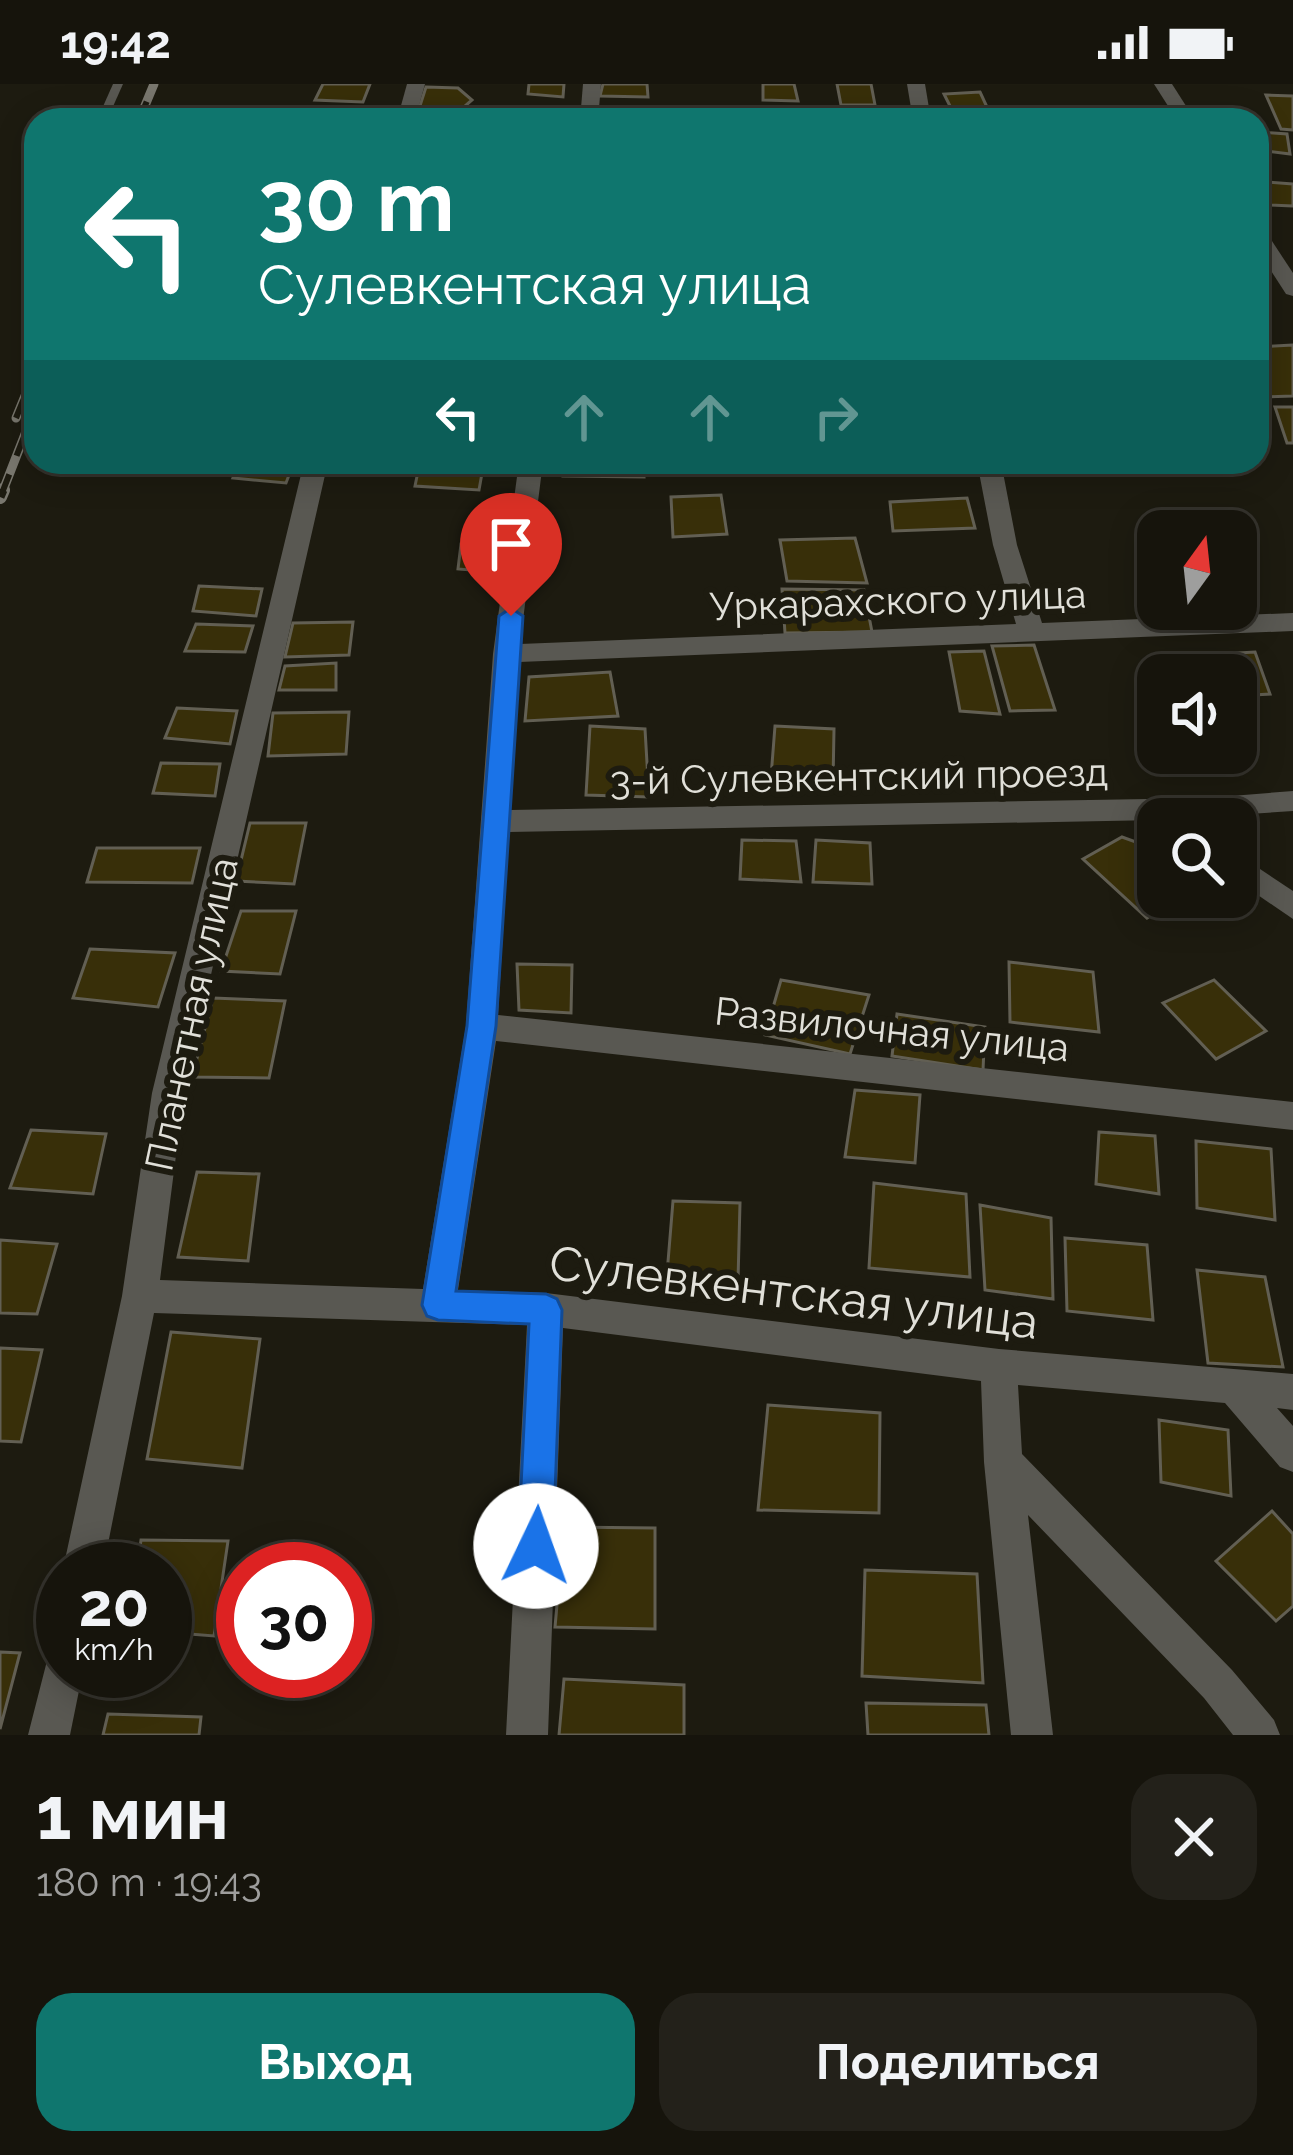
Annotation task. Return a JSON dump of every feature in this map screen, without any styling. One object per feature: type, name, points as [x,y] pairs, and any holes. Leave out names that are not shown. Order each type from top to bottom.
[{"type":"street","points":[[1269,251],[1293,290]]},
{"type":"street","name":"Планетная улица","points":[[89,1542],[140,1296],[168,1094],[313,474]]},
{"type":"street","points":[[438,1305],[482,1026],[499,821],[506,654],[529,474]]},
{"type":"street","points":[[990,474],[1005,544],[1033,634]]},
{"type":"street","name":"Уркарахского улица","points":[[506,654],[1293,622]]},
{"type":"street","name":"3-й Сулевкентский проезд","points":[[1257,807],[1293,801]]},
{"type":"street","name":"3-й Сулевкентский проезд","points":[[499,821],[1137,815]]},
{"type":"street","points":[[1257,880],[1293,907]]},
{"type":"street","name":"Развилочная улица","points":[[482,1026],[1293,1116]]},
{"type":"street","name":"Сулевкентская улица","points":[[140,1296],[546,1310],[999,1366],[1293,1392]]},
{"type":"street","points":[[527,1735],[546,1310]]},
{"type":"street","points":[[999,1366],[1003,1462],[1032,1735]]},
{"type":"street","points":[[1234,1388],[1293,1454]]},
{"type":"street","points":[[1003,1462],[1218,1684],[1258,1735]]},
{"type":"street","points":[[49,1735],[57,1698]]},
{"type":"building","points":[[323,84],[370,84],[363,102],[315,100]]},
{"type":"building","points":[[529,84],[564,84],[563,97],[528,94]]},
{"type":"building","points":[[603,84],[647,84],[648,97],[600,96]]},
{"type":"building","points":[[763,84],[794,84],[798,101],[763,100]]},
{"type":"building","points":[[837,84],[871,84],[875,105],[841,105]]},
{"type":"building","points":[[426,87],[458,88],[472,100],[463,108],[419,108]]},
{"type":"building","points":[[980,92],[987,108],[951,108],[944,94]]},
{"type":"building","points":[[1266,95],[1293,96],[1293,130],[1281,129]]},
{"type":"building","points":[[1269,133],[1287,134],[1290,154],[1269,151]]},
{"type":"building","points":[[1269,182],[1293,184],[1293,206],[1270,205]]},
{"type":"building","points":[[1293,345],[1293,396],[1269,397],[1269,346]]},
{"type":"building","points":[[1275,407],[1293,407],[1293,443],[1287,443]]},
{"type":"building","points":[[235,474],[289,474],[286,483],[233,478]]},
{"type":"building","points":[[418,474],[482,474],[479,490],[415,486]]},
{"type":"building","points":[[644,474],[644,477],[563,476]]},
{"type":"building","points":[[721,495],[727,534],[673,537],[671,497]]},
{"type":"building","points":[[967,498],[975,528],[893,531],[890,502]]},
{"type":"building","points":[[855,538],[867,583],[787,581],[780,540]]},
{"type":"building","points":[[461,544],[509,547],[505,573],[458,569]]},
{"type":"building","points":[[199,586],[262,589],[256,616],[193,611]]},
{"type":"building","points":[[782,589],[864,590],[872,632],[785,633]]},
{"type":"building","points":[[353,622],[349,655],[285,657],[293,623]]},
{"type":"building","points":[[196,624],[253,626],[245,652],[185,651]]},
{"type":"building","points":[[1034,645],[1055,710],[1010,711],[992,646]]},
{"type":"building","points":[[984,651],[1000,714],[960,711],[949,652]]},
{"type":"building","points":[[1257,658],[1270,694],[1257,695]]},
{"type":"building","points":[[336,663],[336,690],[279,690],[285,666]]},
{"type":"building","points":[[610,672],[618,716],[525,721],[529,677]]},
{"type":"building","points":[[177,708],[237,711],[230,744],[165,738]]},
{"type":"building","points":[[349,712],[346,754],[268,756],[273,713]]},
{"type":"building","points":[[590,726],[645,729],[649,797],[586,795]]},
{"type":"building","points":[[775,726],[834,729],[833,783],[771,777]]},
{"type":"building","points":[[161,763],[220,764],[215,796],[153,793]]},
{"type":"building","points":[[250,823],[306,823],[294,884],[236,881]]},
{"type":"building","points":[[1122,837],[1137,842],[1137,909],[1083,859]]},
{"type":"building","points":[[742,840],[796,841],[801,882],[740,879]]},
{"type":"building","points":[[816,840],[870,843],[872,884],[813,882]]},
{"type":"building","points":[[97,848],[200,848],[192,883],[87,882]]},
{"type":"building","points":[[241,911],[296,911],[280,974],[221,971]]},
{"type":"building","points":[[90,949],[175,953],[158,1007],[73,998]]},
{"type":"building","points":[[1009,962],[1093,972],[1099,1032],[1010,1022]]},
{"type":"building","points":[[517,964],[572,965],[571,1013],[519,1010]]},
{"type":"building","points":[[781,980],[869,995],[850,1054],[765,1035]]},
{"type":"building","points":[[1214,980],[1266,1031],[1216,1059],[1163,1003]]},
{"type":"building","points":[[213,998],[285,1001],[269,1078],[192,1077]]},
{"type":"building","points":[[897,1014],[985,1027],[983,1070],[892,1056]]},
{"type":"building","points":[[855,1090],[920,1095],[915,1163],[845,1157]]},
{"type":"building","points":[[31,1130],[106,1134],[93,1194],[10,1188]]},
{"type":"building","points":[[1099,1132],[1155,1136],[1159,1194],[1096,1184]]},
{"type":"building","points":[[1196,1141],[1271,1149],[1275,1220],[1197,1208]]},
{"type":"building","points":[[197,1172],[259,1174],[248,1261],[178,1257]]},
{"type":"building","points":[[874,1183],[966,1194],[970,1277],[869,1268]]},
{"type":"building","points":[[673,1201],[740,1203],[738,1281],[667,1274]]},
{"type":"building","points":[[980,1205],[1051,1218],[1053,1299],[985,1290]]},
{"type":"building","points":[[1065,1238],[1147,1245],[1153,1320],[1067,1311]]},
{"type":"building","points":[[0,1240],[57,1244],[37,1314],[0,1313]]},
{"type":"building","points":[[1197,1270],[1265,1277],[1283,1367],[1208,1363]]},
{"type":"building","points":[[171,1332],[260,1339],[242,1468],[147,1459]]},
{"type":"building","points":[[0,1348],[42,1350],[21,1442],[0,1441]]},
{"type":"building","points":[[768,1405],[880,1413],[879,1513],[758,1510]]},
{"type":"building","points":[[1159,1420],[1228,1430],[1231,1496],[1161,1482]]},
{"type":"building","points":[[1272,1511],[1293,1534],[1293,1606],[1276,1621],[1216,1561]]},
{"type":"building","points":[[564,1527],[655,1528],[655,1629],[555,1627]]},
{"type":"building","points":[[228,1541],[216,1542],[214,1636],[192,1634],[192,1542],[141,1542]]},
{"type":"building","points":[[865,1570],[977,1574],[983,1683],[862,1676]]},
{"type":"building","points":[[0,1652],[20,1653],[0,1729]]},
{"type":"building","points":[[564,1679],[684,1685],[684,1735],[559,1735]]},
{"type":"building","points":[[866,1703],[986,1705],[989,1735],[868,1735]]},
{"type":"building","points":[[108,1714],[201,1717],[199,1735],[103,1735]]},
{"type":"railway","points":[[144,108],[154,84]]},
{"type":"railway","points":[[16,418],[24,398]]},
{"type":"railway","points":[[2,493],[24,437]]},
{"type":"railway","points":[[0,497],[3,490]]},
{"type":"route","points":[[511,616],[482,1026],[438,1305],[546,1310],[536,1546]]}]
